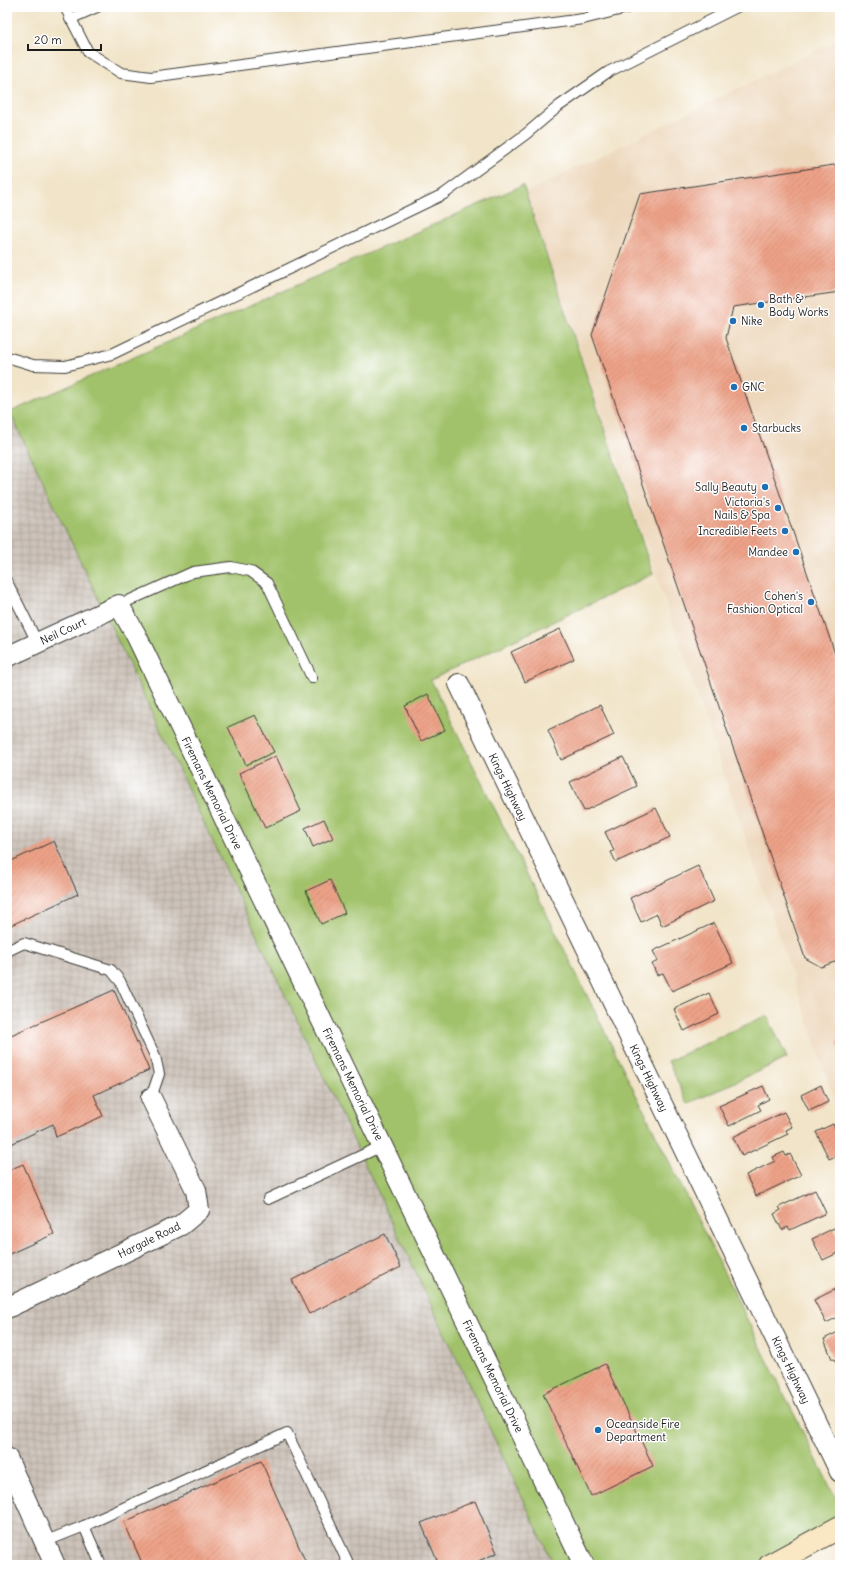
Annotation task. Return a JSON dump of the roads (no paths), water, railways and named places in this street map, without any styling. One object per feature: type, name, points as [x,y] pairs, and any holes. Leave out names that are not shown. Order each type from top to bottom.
[{"type":"main road","points":[[770,1565],[840,1527]]},
{"type":"street","name":"Neil Court","points":[[7,657],[119,605]]},
{"type":"street","name":"Firemans Memorial Drive","points":[[119,605],[136,635],[584,1565]]},
{"type":"street","name":"Kings Highway","points":[[459,684],[840,1472]]},
{"type":"street","name":"Hargale Road","points":[[7,1308],[181,1225],[199,1210],[196,1190],[151,1098]]},
{"type":"street","points":[[7,1458],[55,1565]]},
{"type":"lane","points":[[65,7],[88,52],[121,73],[152,77],[583,19],[631,7]]},
{"type":"lane","points":[[70,19],[98,7]]},
{"type":"lane","points":[[7,358],[33,366],[65,366],[119,351],[444,194],[526,134],[559,106],[608,72],[737,7]]},
{"type":"lane","points":[[119,605],[193,572],[231,567],[250,571],[267,583],[312,678]]},
{"type":"lane","points":[[7,582],[37,642]]},
{"type":"lane","points":[[7,951],[24,943],[111,970],[120,982],[155,1056],[159,1074],[151,1098]]},
{"type":"lane","points":[[268,1198],[382,1146]]},
{"type":"lane","points":[[44,1542],[84,1526],[287,1433],[349,1565]]},
{"type":"lane","points":[[84,1526],[101,1565]]},
{"type":"place","name":"Bath & Body Works","points":[[761,305]]},
{"type":"place","name":"Nike","points":[[733,321]]},
{"type":"place","name":"GNC","points":[[734,387]]},
{"type":"place","name":"Starbucks","points":[[744,428]]},
{"type":"place","name":"Sally Beauty","points":[[765,487]]},
{"type":"place","name":"Victoria's Nails & Spa","points":[[778,508]]},
{"type":"place","name":"Incredible Feets","points":[[785,531]]},
{"type":"place","name":"Mandee","points":[[796,552]]},
{"type":"place","name":"Cohen's Fashion Optical","points":[[811,602]]},
{"type":"place","name":"Oceanside Fire Department","points":[[598,1430]]}]
